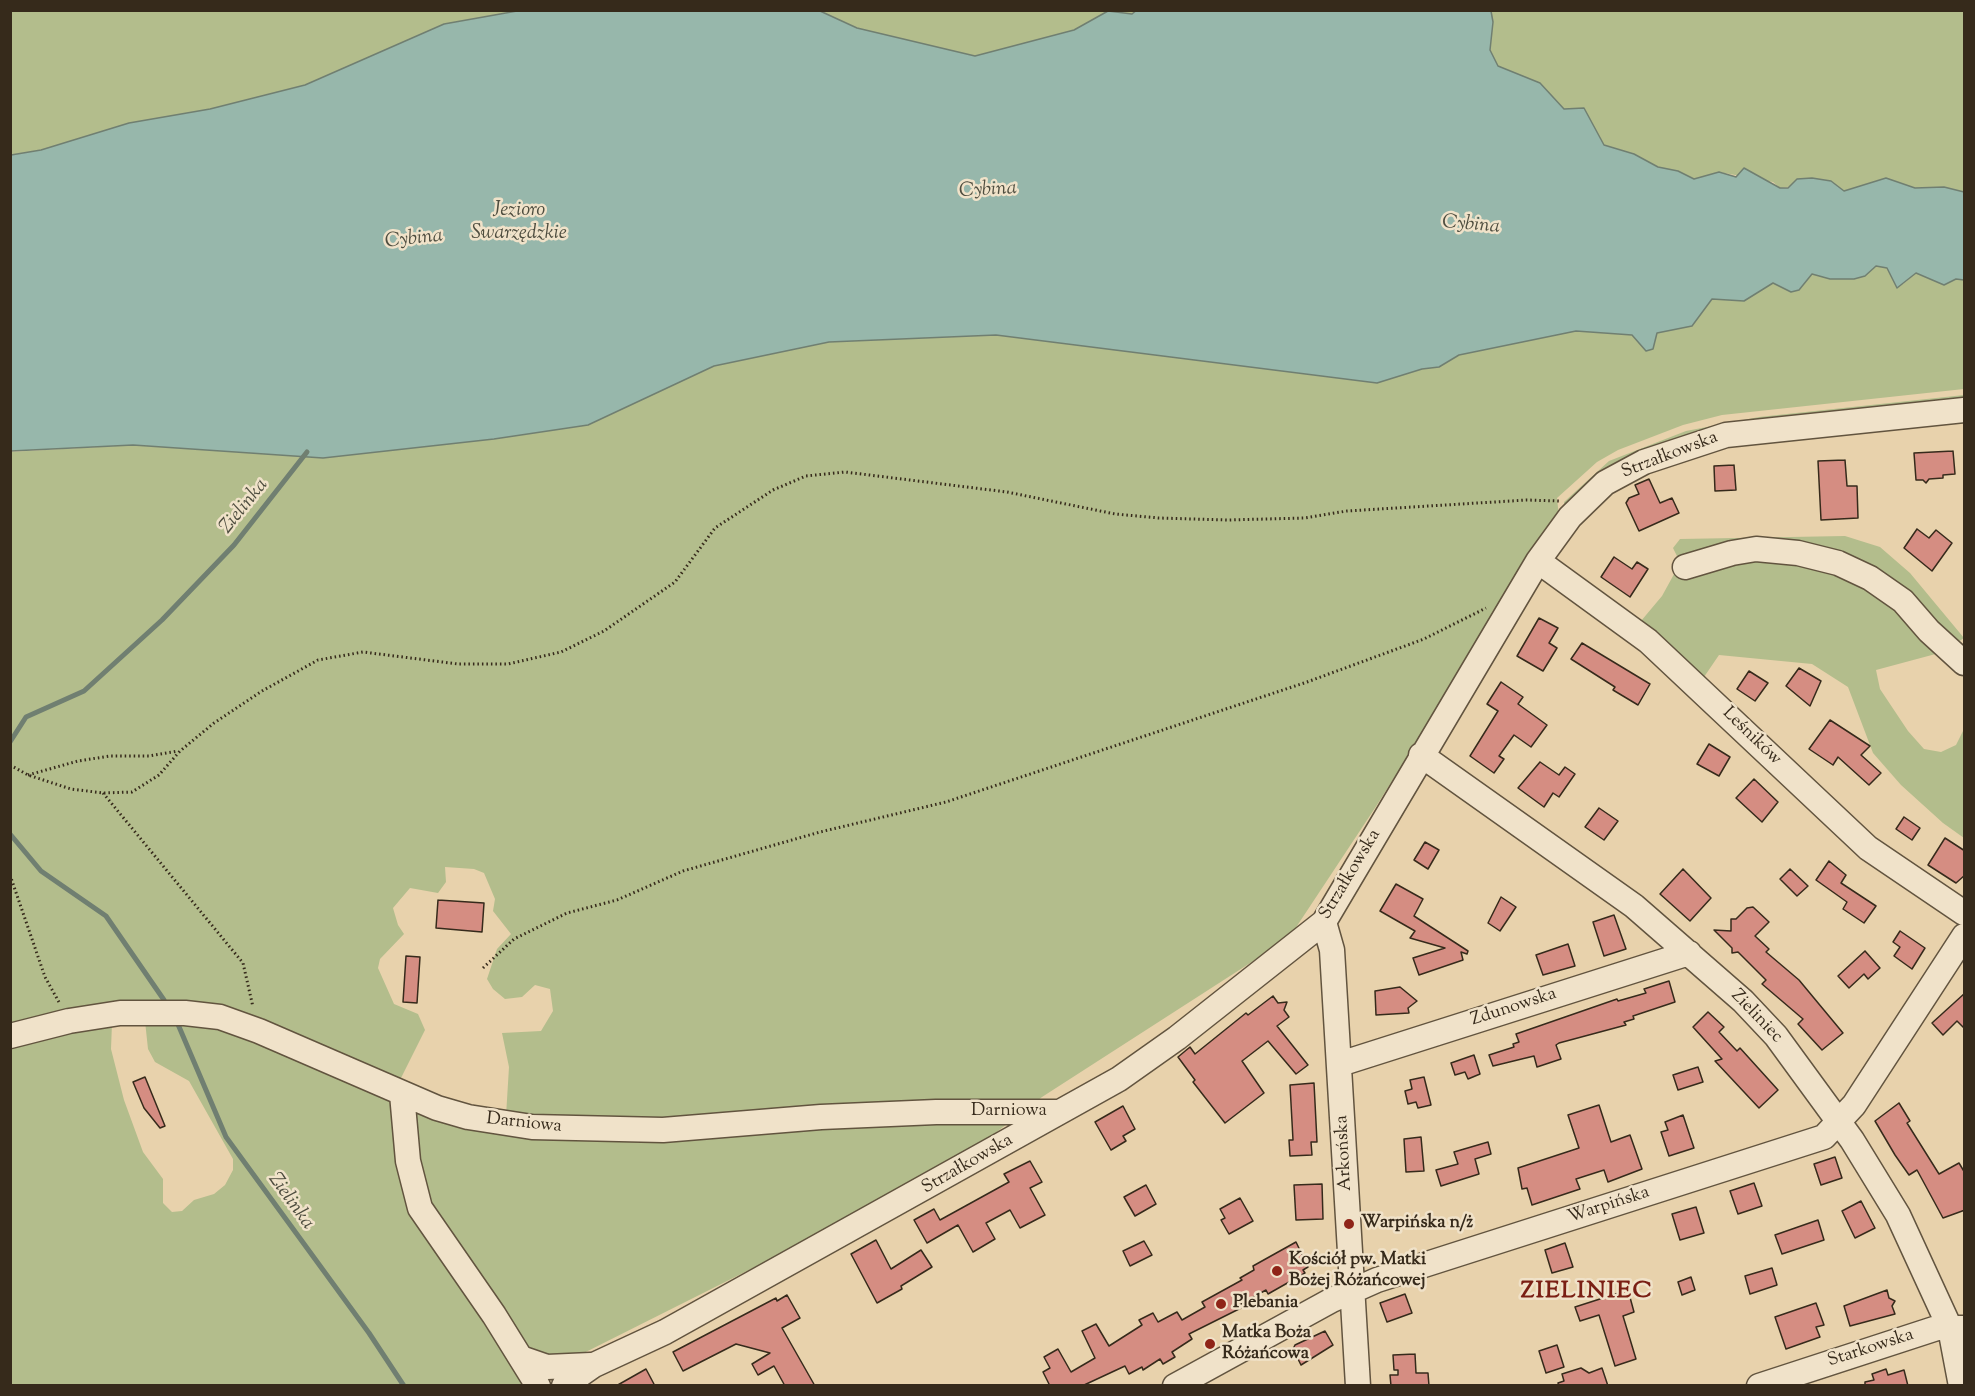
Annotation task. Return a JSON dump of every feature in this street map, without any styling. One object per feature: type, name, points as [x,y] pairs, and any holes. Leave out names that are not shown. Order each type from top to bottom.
[{"type":"street","name":"Strzałkowska","points":[[564,1386],[594,1365],[675,1327],[1119,1079],[1176,1038],[1324,922],[1420,755],[1538,561],[1570,517],[1605,483],[1644,462],[1747,431],[1851,423],[1965,410]]},
{"type":"street","points":[[1686,567],[1731,553],[1756,549],[1798,553],[1838,563],[1870,578],[1903,601],[1929,631],[1965,663]]},
{"type":"street","name":"Leśników","points":[[1538,561],[1648,641],[1868,848],[1965,913]]},
{"type":"street","name":"Zieliniec","points":[[1420,755],[1634,906],[1743,1001],[1771,1031],[1839,1121],[1898,1215],[1957,1328],[1961,1386]]},
{"type":"street","name":"Arkońska","points":[[1324,922],[1332,950],[1358,1386]]},
{"type":"street","name":"Warpińska","points":[[1175,1386],[1377,1280],[1824,1137],[1854,1105],[1958,960],[1965,936]]},
{"type":"street","name":"Zdunowska","points":[[1340,1064],[1689,953]]},
{"type":"street","name":"Darniowa","points":[[10,1036],[69,1021],[120,1013],[185,1012],[220,1017],[260,1031],[402,1094],[468,1117],[532,1127],[609,1131],[936,1112],[1060,1112]]},
{"type":"street","points":[[402,1094],[408,1161],[420,1208],[494,1315],[538,1386]]},
{"type":"street","name":"Starkowska","points":[[1759,1386],[1937,1328],[1957,1328]]},
{"type":"street","points":[[521,1358],[547,1367],[594,1365]]},
{"type":"path","points":[[10,765],[28,775],[71,789],[103,793],[132,792],[159,776],[180,751],[214,723],[262,691],[318,660],[363,652],[458,664],[508,664],[561,652],[604,631],[675,582],[715,528],[773,489],[806,476],[845,472],[1007,492],[1115,514],[1170,519],[1304,518],[1347,511],[1527,500],[1559,501]]},
{"type":"path","points":[[483,968],[514,939],[567,913],[617,900],[683,871],[820,832],[946,802],[1306,682],[1424,639],[1502,601],[1513,602]]},
{"type":"path","points":[[28,775],[78,761],[110,756],[148,756],[180,751]]},
{"type":"path","points":[[103,793],[243,963],[260,1031]]},
{"type":"path","points":[[10,875],[45,976],[69,1021]]},
{"type":"green space","points":[[10,11],[517,11],[444,24],[305,85],[210,109],[129,124],[41,150],[11,155]]},
{"type":"green space","points":[[820,11],[1108,11],[1074,30],[975,56],[857,28]]},
{"type":"green space","points":[[1108,11],[1137,11],[1132,14]]},
{"type":"green space","points":[[1491,11],[1964,11],[1964,192],[1944,187],[1915,188],[1886,178],[1844,191],[1831,181],[1780,188],[1773,182],[1719,172],[1694,179],[1678,171],[1658,167],[1634,154],[1604,145],[1584,109],[1564,109],[1540,83],[1498,67],[1490,50],[1493,22]]},
{"type":"green space","points":[[1876,266],[1887,268],[1903,284],[1916,273],[1944,285],[1956,279],[1964,280],[1964,389],[1722,415],[1683,425],[1618,450],[1597,462],[1557,498],[1559,517],[1375,808],[1289,938],[1042,1097],[946,1171],[532,1379],[533,1385],[11,1385],[10,452],[133,445],[323,458],[494,439],[588,425],[714,366],[829,342],[996,335],[1377,383],[1422,369],[1439,367],[1459,355],[1576,331],[1632,335],[1653,349],[1657,333],[1692,326],[1712,299],[1744,301],[1773,283],[1791,292],[1799,290],[1812,274],[1831,279],[1865,276]],"holes":[[[445,867],[474,869],[484,873],[495,899],[493,911],[511,934],[497,949],[487,979],[493,989],[505,999],[522,997],[535,985],[550,989],[553,1011],[541,1031],[502,1033],[509,1067],[506,1116],[434,1098],[399,1082],[425,1030],[418,1014],[394,1004],[378,968],[380,959],[404,934],[398,925],[393,908],[410,888],[438,893],[446,882]],[[145,1021],[148,1049],[155,1062],[189,1081],[233,1159],[233,1170],[225,1185],[214,1194],[194,1200],[182,1211],[172,1212],[163,1203],[163,1179],[143,1152],[124,1100],[111,1049],[112,1023]]]},
{"type":"green space","points":[[1964,395],[1964,403],[1747,425],[1565,510],[1564,502],[1609,461],[1686,431],[1759,417]]},
{"type":"green space","points":[[1845,536],[1880,547],[1910,573],[1964,638],[1943,652],[1876,670],[1880,689],[1908,731],[1924,749],[1941,752],[1956,745],[1964,729],[1964,838],[1943,823],[1901,785],[1873,753],[1848,687],[1812,664],[1719,655],[1704,677],[1641,621],[1662,596],[1680,562],[1673,548],[1680,539]]},
{"type":"water","name":"Jezioro Swarzędzkie","points":[[1137,10],[1491,11],[1493,22],[1490,50],[1498,66],[1540,83],[1564,109],[1584,108],[1604,145],[1634,154],[1658,167],[1678,171],[1694,179],[1719,172],[1736,177],[1744,168],[1780,188],[1788,188],[1797,179],[1812,178],[1831,181],[1844,191],[1886,178],[1915,188],[1944,187],[1964,192],[1964,280],[1956,279],[1944,285],[1916,273],[1897,288],[1887,268],[1876,266],[1865,276],[1854,279],[1830,279],[1812,274],[1799,290],[1791,292],[1773,283],[1744,301],[1712,299],[1692,326],[1657,333],[1653,349],[1646,351],[1632,335],[1576,331],[1459,355],[1439,367],[1422,369],[1377,383],[996,335],[829,342],[714,366],[588,425],[494,439],[323,458],[133,445],[11,451],[11,155],[41,150],[129,123],[210,109],[305,85],[444,24],[517,11],[820,11],[857,28],[975,56],[1074,30],[1108,11],[1132,14]]},
{"type":"building","points":[[1953,451],[1955,474],[1929,479],[1926,483],[1923,480],[1916,480],[1914,453]]},
{"type":"building","points":[[1845,460],[1847,486],[1857,486],[1858,518],[1821,520],[1818,461]]},
{"type":"building","points":[[1734,465],[1736,490],[1715,491],[1714,466]]},
{"type":"building","points":[[1649,479],[1660,503],[1672,498],[1679,513],[1639,531],[1626,503],[1629,498],[1639,494],[1635,485]]},
{"type":"building","points":[[1917,529],[1929,538],[1936,530],[1952,543],[1932,571],[1904,548]]},
{"type":"building","points":[[1614,557],[1632,569],[1637,562],[1648,569],[1630,597],[1601,577]]},
{"type":"building","points":[[1539,618],[1558,628],[1549,643],[1557,648],[1543,671],[1517,656]]},
{"type":"building","points":[[1582,643],[1650,684],[1638,705],[1613,690],[1615,687],[1571,659]]},
{"type":"building","points":[[1799,668],[1821,681],[1810,706],[1786,686]]},
{"type":"building","points":[[1749,671],[1768,683],[1755,701],[1737,689]]},
{"type":"building","points":[[1501,682],[1523,697],[1518,704],[1547,725],[1531,747],[1514,735],[1499,756],[1504,759],[1494,773],[1470,756],[1498,711],[1487,704]]},
{"type":"building","points":[[1830,720],[1870,746],[1861,755],[1881,773],[1869,785],[1838,757],[1833,765],[1809,749]]},
{"type":"building","points":[[1709,744],[1730,757],[1719,776],[1697,764]]},
{"type":"building","points":[[1540,762],[1559,775],[1565,767],[1575,774],[1559,797],[1553,793],[1544,807],[1518,788]]},
{"type":"building","points":[[1754,779],[1778,802],[1762,822],[1736,798]]},
{"type":"building","points":[[1599,808],[1618,821],[1604,840],[1585,827]]},
{"type":"building","points":[[1904,817],[1920,828],[1912,840],[1896,829]]},
{"type":"building","points":[[1945,838],[1965,851],[1965,875],[1956,883],[1928,865]]},
{"type":"building","points":[[1425,842],[1439,850],[1428,869],[1414,860]]},
{"type":"building","points":[[1829,861],[1846,875],[1841,883],[1876,906],[1864,923],[1843,909],[1847,902],[1816,880]]},
{"type":"building","points":[[1683,869],[1711,898],[1690,921],[1660,894]]},
{"type":"building","points":[[1790,869],[1808,886],[1797,896],[1780,879]]},
{"type":"building","points":[[1396,884],[1423,899],[1414,916],[1468,951],[1467,954],[1461,952],[1463,960],[1419,975],[1413,958],[1445,948],[1410,938],[1415,931],[1380,911]]},
{"type":"building","points":[[1501,897],[1516,907],[1500,931],[1488,923]]},
{"type":"building","points":[[438,900],[484,903],[482,932],[436,928]]},
{"type":"building","points":[[1753,907],[1769,922],[1755,936],[1769,949],[1766,952],[1799,980],[1843,1033],[1822,1050],[1798,1024],[1803,1019],[1762,984],[1766,980],[1738,952],[1732,953],[1732,948],[1714,930],[1731,931],[1731,919],[1736,919],[1747,908]]},
{"type":"building","points":[[1614,915],[1626,949],[1604,956],[1593,922]]},
{"type":"building","points":[[1900,931],[1925,948],[1912,969],[1894,956],[1900,947],[1893,942]]},
{"type":"building","points":[[1568,944],[1575,966],[1543,975],[1536,955]]},
{"type":"building","points":[[1865,951],[1880,968],[1868,979],[1864,974],[1849,988],[1838,976]]},
{"type":"building","points":[[406,956],[420,957],[417,1003],[403,1002]]},
{"type":"building","points":[[1669,981],[1675,1002],[1633,1016],[1634,1019],[1624,1022],[1626,1025],[1559,1043],[1556,1045],[1561,1059],[1537,1067],[1534,1056],[1493,1066],[1489,1055],[1514,1047],[1513,1044],[1519,1042],[1516,1034],[1617,999],[1618,1001],[1646,993],[1644,989]]},
{"type":"building","points":[[1400,987],[1417,1001],[1408,1008],[1409,1013],[1376,1015],[1375,991]]},
{"type":"building","points":[[1965,993],[1965,1029],[1957,1021],[1943,1035],[1932,1023]]},
{"type":"building","points":[[1273,996],[1278,1003],[1287,1002],[1284,1010],[1289,1017],[1277,1026],[1308,1065],[1296,1074],[1268,1041],[1242,1061],[1264,1093],[1225,1123],[1193,1082],[1195,1080],[1178,1057],[1190,1047],[1195,1054],[1246,1013],[1248,1015]]},
{"type":"building","points":[[1708,1012],[1724,1027],[1719,1032],[1737,1051],[1740,1048],[1778,1090],[1759,1108],[1715,1061],[1722,1059],[1693,1027]]},
{"type":"building","points":[[1474,1055],[1480,1074],[1468,1079],[1465,1072],[1455,1075],[1451,1063]]},
{"type":"building","points":[[1698,1067],[1703,1082],[1678,1090],[1673,1075]]},
{"type":"building","points":[[145,1077],[165,1126],[160,1128],[144,1108],[133,1082]]},
{"type":"building","points":[[1424,1077],[1431,1105],[1418,1108],[1416,1102],[1408,1104],[1405,1091],[1412,1089],[1410,1080]]},
{"type":"building","points":[[1314,1083],[1317,1142],[1311,1142],[1312,1155],[1290,1156],[1289,1140],[1293,1140],[1290,1085]]},
{"type":"building","points":[[1899,1103],[1910,1121],[1907,1123],[1939,1174],[1959,1163],[1965,1173],[1965,1210],[1943,1218],[1917,1170],[1909,1175],[1895,1155],[1875,1121]]},
{"type":"building","points":[[1599,1105],[1611,1142],[1630,1135],[1642,1169],[1608,1182],[1604,1170],[1576,1179],[1580,1189],[1532,1205],[1527,1188],[1522,1189],[1518,1168],[1579,1148],[1568,1115]]},
{"type":"building","points":[[1123,1106],[1135,1129],[1123,1136],[1126,1141],[1111,1150],[1095,1122]]},
{"type":"building","points":[[1683,1115],[1694,1148],[1669,1156],[1661,1132],[1668,1130],[1665,1122]]},
{"type":"building","points":[[1421,1137],[1424,1171],[1406,1172],[1404,1139]]},
{"type":"building","points":[[1488,1142],[1491,1154],[1475,1159],[1479,1174],[1441,1186],[1436,1170],[1458,1164],[1454,1152]]},
{"type":"building","points":[[1835,1157],[1842,1178],[1821,1185],[1814,1164]]},
{"type":"building","points":[[1030,1161],[1042,1182],[1030,1188],[1045,1215],[1020,1228],[1010,1210],[986,1223],[995,1239],[973,1252],[958,1225],[927,1243],[914,1220],[934,1209],[940,1220],[1009,1182],[1004,1174]]},
{"type":"building","points":[[1754,1183],[1762,1206],[1738,1214],[1730,1191]]},
{"type":"building","points":[[1322,1184],[1323,1219],[1296,1220],[1294,1185]]},
{"type":"building","points":[[1146,1185],[1156,1204],[1135,1216],[1124,1197]]},
{"type":"building","points":[[1240,1198],[1253,1221],[1229,1234],[1221,1220],[1225,1218],[1220,1209]]},
{"type":"building","points":[[1861,1201],[1875,1228],[1855,1238],[1842,1211]]},
{"type":"building","points":[[1696,1207],[1704,1233],[1680,1240],[1672,1214]]},
{"type":"building","points":[[1818,1220],[1824,1240],[1782,1254],[1775,1235]]},
{"type":"building","points":[[876,1240],[891,1269],[921,1250],[932,1267],[901,1286],[902,1289],[877,1303],[851,1254]]},
{"type":"building","points":[[1144,1241],[1152,1255],[1130,1266],[1123,1251]]},
{"type":"building","points":[[1296,1242],[1308,1267],[1303,1270],[1305,1273],[1268,1294],[1266,1290],[1239,1305],[1241,1308],[1189,1334],[1192,1339],[1172,1352],[1175,1357],[1163,1364],[1160,1359],[1143,1370],[1142,1367],[1129,1374],[1125,1366],[1082,1386],[1046,1386],[1049,1384],[1043,1372],[1050,1368],[1044,1357],[1058,1349],[1071,1372],[1095,1358],[1082,1331],[1096,1324],[1109,1346],[1142,1325],[1139,1320],[1153,1313],[1158,1322],[1177,1312],[1182,1320],[1205,1307],[1202,1302],[1242,1280],[1240,1278],[1254,1270],[1253,1266]]},
{"type":"building","points":[[1565,1243],[1573,1267],[1552,1273],[1545,1250]]},
{"type":"building","points":[[1772,1268],[1777,1285],[1750,1294],[1745,1276]]},
{"type":"building","points":[[1691,1277],[1695,1290],[1682,1295],[1678,1282]]},
{"type":"building","points":[[1628,1290],[1634,1312],[1623,1316],[1636,1359],[1615,1366],[1599,1315],[1580,1321],[1575,1307]]},
{"type":"building","points":[[1887,1290],[1889,1298],[1895,1301],[1892,1306],[1895,1314],[1850,1326],[1844,1306]]},
{"type":"building","points":[[1405,1294],[1412,1313],[1387,1322],[1380,1303]]},
{"type":"building","points":[[787,1295],[800,1318],[782,1328],[815,1386],[785,1386],[774,1366],[758,1375],[752,1364],[770,1353],[736,1344],[683,1371],[673,1352],[776,1298],[777,1301]]},
{"type":"building","points":[[1816,1303],[1824,1325],[1816,1327],[1820,1337],[1786,1349],[1775,1317]]},
{"type":"building","points":[[1325,1331],[1333,1345],[1301,1365],[1297,1357],[1291,1353],[1295,1345]]},
{"type":"building","points":[[1557,1345],[1564,1367],[1546,1373],[1539,1351]]},
{"type":"building","points":[[1415,1354],[1416,1373],[1428,1373],[1429,1386],[1391,1386],[1390,1375],[1398,1375],[1398,1370],[1394,1370],[1393,1355]]},
{"type":"building","points":[[1581,1368],[1589,1373],[1602,1368],[1608,1386],[1559,1386],[1558,1383],[1564,1381],[1562,1374]]},
{"type":"building","points":[[646,1369],[655,1386],[616,1386]]},
{"type":"building","points":[[1886,1369],[1888,1375],[1904,1370],[1908,1386],[1865,1386],[1865,1382],[1874,1380],[1872,1374]]},
{"type":"waterway","name":"Zielinka","points":[[10,742],[26,717],[84,691],[162,620],[234,545],[307,452]]},
{"type":"waterway","name":"Zielinka","points":[[10,834],[41,871],[106,916],[164,1000]]},
{"type":"waterway","name":"Zielinka","points":[[177,1022],[226,1137],[369,1333],[404,1386]]},
{"type":"place","name":"Warpińska n/ż","points":[[1349,1224]]},
{"type":"place","name":"Kościół pw. Matki Bożej Różańcowej","points":[[1277,1271]]},
{"type":"place","name":"Plebania","points":[[1221,1304]]},
{"type":"place","name":"Matka Boża Różańcowa","points":[[1210,1344]]},
{"type":"district","name":"ZIELINIEC","points":[[1587,1293]]},
{"type":"water label","name":"Cybina","points":[[988,191]]},
{"type":"water label","name":"Cybina","points":[[1471,226]]},
{"type":"water label","name":"Cybina","points":[[414,240]]}]
